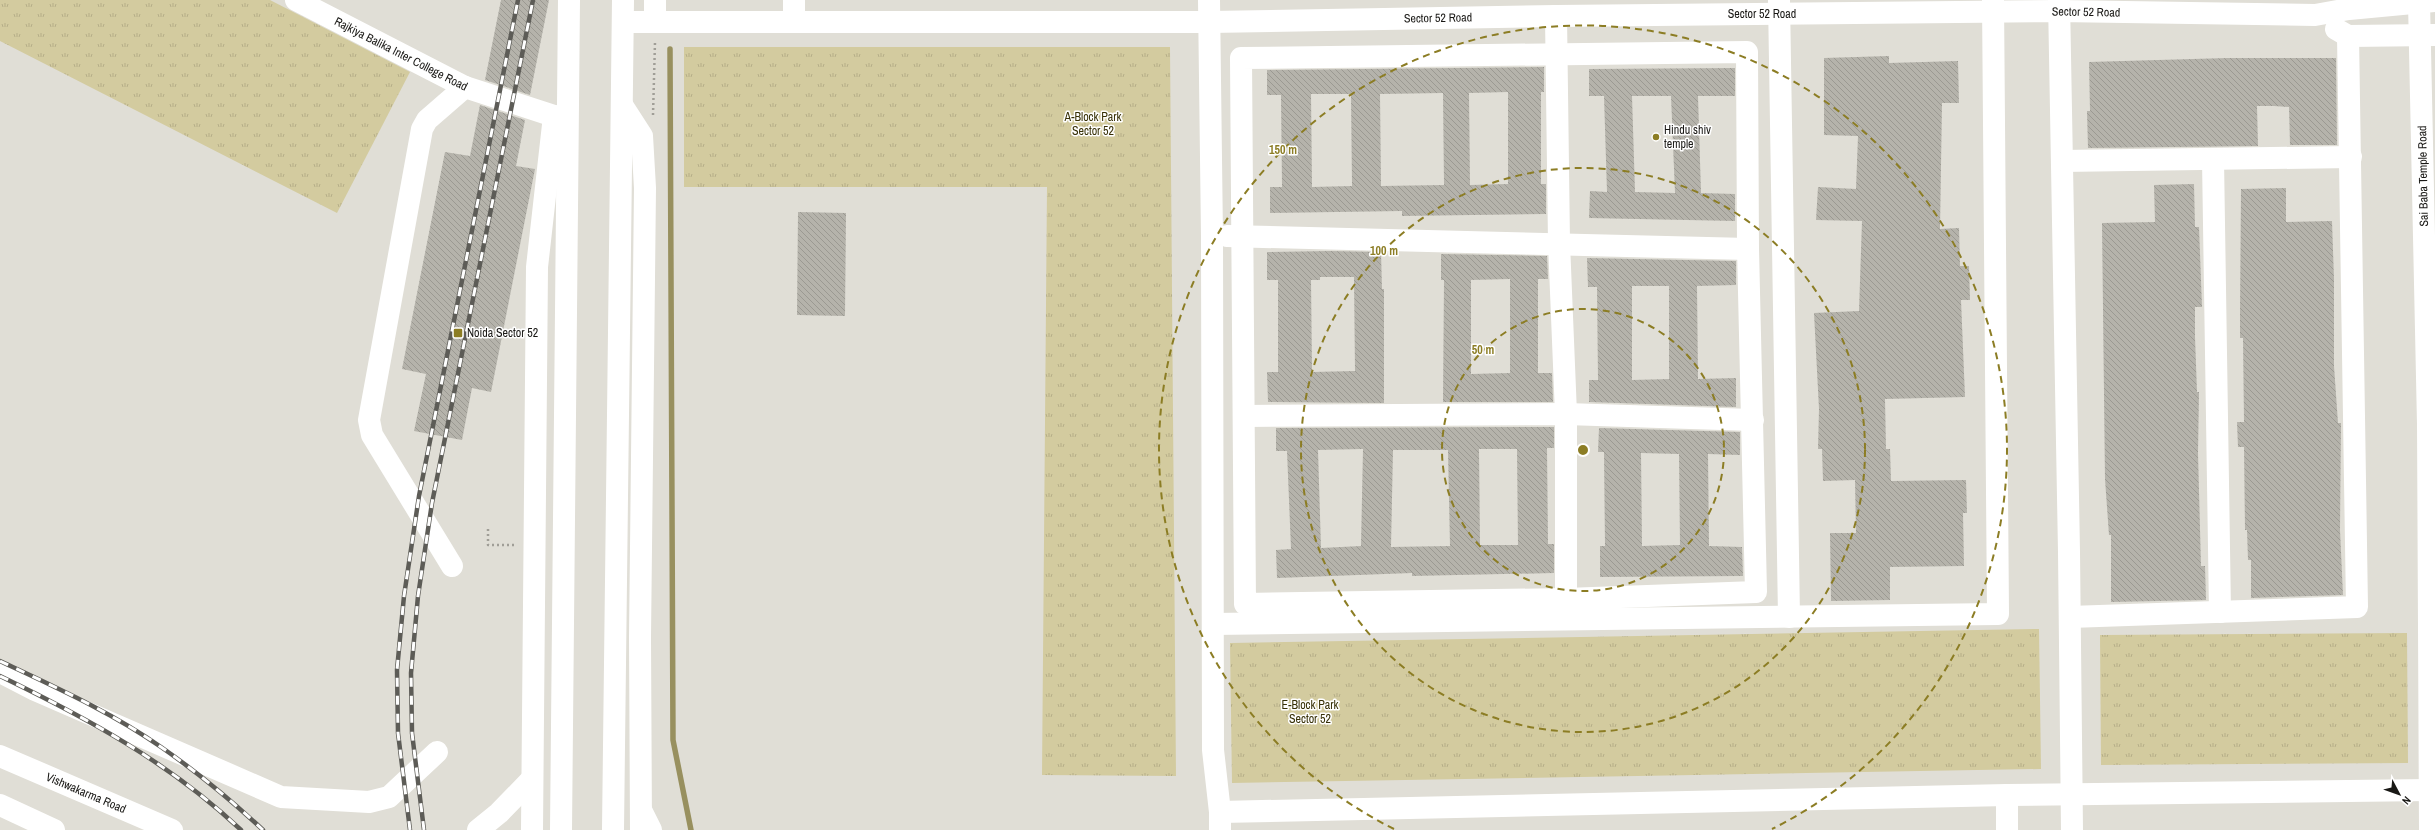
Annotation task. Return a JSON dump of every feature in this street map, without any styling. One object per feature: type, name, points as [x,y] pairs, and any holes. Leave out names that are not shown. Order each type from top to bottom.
[{"type":"street","name":"Rajkiya Balika Inter College Road","points":[[296,0],[465,87],[562,114]]},
{"type":"street","points":[[561,830],[562,114],[569,0]]},
{"type":"street","points":[[613,830],[623,0]]},
{"type":"street","points":[[655,22],[656,0]]},
{"type":"street","points":[[1209,0],[1212,237],[1212,750],[1220,821],[2007,795],[2430,790]]},
{"type":"street","name":"Sector 52 Road","points":[[623,22],[655,22],[794,10],[1210,22],[1556,16],[1655,7],[2059,6],[2315,15],[2427,1]]},
{"type":"street","name":"Sai Baba Temple Road","points":[[2427,1],[2432,493],[2430,830]]},
{"type":"street","points":[[1213,624],[1998,614],[1993,6]]},
{"type":"street","points":[[2059,6],[2070,617],[2072,830]]},
{"type":"street","points":[[1779,7],[1789,617]]},
{"type":"street","points":[[2315,15],[2348,36],[2428,36]]},
{"type":"street","points":[[1556,16],[1558,54],[1559,244],[1566,414],[1566,599]]},
{"type":"street","points":[[2070,617],[2357,607],[2348,36]]},
{"type":"street","points":[[1747,52],[1748,249],[1756,592],[1566,599],[1245,604],[1243,236],[1241,58],[1747,52]]},
{"type":"street","points":[[452,566],[372,434],[369,420],[422,129],[428,120],[465,87]]},
{"type":"street","points":[[622,105],[642,136],[645,188],[640,630],[644,824]]},
{"type":"street","points":[[532,830],[537,267],[562,114]]},
{"type":"street","points":[[2062,161],[2351,157]]},
{"type":"street","points":[[2213,159],[2220,612]]},
{"type":"street","points":[[1212,237],[1243,236],[1748,249]]},
{"type":"street","points":[[1244,416],[1566,414],[1753,420]]},
{"type":"street","points":[[0,672],[35,690],[281,796],[369,802],[389,797],[438,752]]},
{"type":"street","name":"Vishwakarma Road","points":[[0,756],[172,830]]},
{"type":"street","points":[[478,830],[499,813],[532,779]]},
{"type":"street","points":[[2007,795],[2007,830]]},
{"type":"street","points":[[0,805],[54,830]]},
{"type":"path","points":[[488,529],[488,545],[535,545]]},
{"type":"green space","points":[[0,0],[270,0],[410,72],[337,213],[0,41]]},
{"type":"green space","name":"A-Block Park Sector 52","points":[[684,47],[1170,47],[1176,776],[1042,775],[1047,187],[684,187]]},
{"type":"green space","name":"E-Block Park Sector 52","points":[[2039,629],[2041,769],[1232,783],[1230,643]]},
{"type":"green space","points":[[2407,633],[2408,763],[2101,765],[2100,635]]},
{"type":"building","points":[[501,0],[549,0],[530,95],[485,80]]},
{"type":"building","points":[[1889,56],[1889,63],[1958,61],[1959,103],[1942,103],[1940,229],[1959,228],[1960,266],[1969,266],[1970,300],[1961,300],[1965,397],[1885,399],[1886,449],[1890,449],[1891,481],[1966,480],[1967,513],[1963,513],[1964,566],[1890,567],[1890,600],[1831,601],[1830,533],[1856,533],[1855,480],[1823,481],[1822,449],[1818,449],[1819,409],[1814,313],[1859,311],[1862,221],[1816,220],[1818,187],[1856,189],[1858,136],[1824,135],[1824,58]]},
{"type":"building","points":[[2227,58],[2336,58],[2337,145],[2290,145],[2289,107],[2257,106],[2258,146],[2088,148],[2087,111],[2090,111],[2089,62]]},
{"type":"building","points":[[1544,67],[1544,92],[1541,92],[1541,184],[1546,184],[1546,214],[1402,216],[1402,211],[1270,213],[1270,187],[1282,187],[1281,95],[1267,95],[1267,70]],"holes":[[[1508,92],[1508,184],[1470,185],[1469,93]],[[1443,93],[1444,185],[1381,186],[1380,94]],[[1311,94],[1351,94],[1352,186],[1312,187]]]},
{"type":"building","points":[[1735,68],[1735,96],[1698,96],[1701,193],[1735,194],[1735,221],[1589,218],[1590,191],[1607,192],[1604,96],[1589,96],[1589,69]],"holes":[[[1632,96],[1671,96],[1675,193],[1635,192]]]},
{"type":"building","name":"Noida Sector 52","points":[[480,105],[525,120],[516,166],[535,169],[491,392],[472,388],[462,440],[414,431],[426,374],[402,369],[445,152],[470,156]]},
{"type":"building","points":[[2194,184],[2195,227],[2199,227],[2202,307],[2195,307],[2195,337],[2197,392],[2199,392],[2198,453],[2201,566],[2205,566],[2206,600],[2111,602],[2111,535],[2109,535],[2105,479],[2102,223],[2155,222],[2154,185]]},
{"type":"building","points":[[2286,188],[2286,222],[2332,221],[2334,366],[2338,423],[2341,423],[2340,530],[2343,595],[2251,598],[2251,560],[2248,560],[2247,530],[2245,530],[2244,447],[2238,447],[2237,422],[2244,422],[2243,338],[2240,338],[2241,189]]},
{"type":"building","points":[[798,212],[846,213],[845,316],[797,315]]},
{"type":"building","points":[[1267,252],[1381,252],[1382,289],[1384,289],[1384,403],[1268,402],[1267,372],[1278,372],[1278,280],[1267,280]],"holes":[[[1320,277],[1354,277],[1355,371],[1312,372],[1311,280],[1320,280]]]},
{"type":"building","points":[[1441,254],[1547,256],[1548,279],[1538,279],[1538,373],[1552,373],[1553,402],[1443,402],[1444,280],[1441,280]],"holes":[[[1510,279],[1510,373],[1471,374],[1471,280]]]},
{"type":"building","points":[[1587,258],[1736,261],[1736,285],[1697,286],[1698,379],[1736,378],[1736,407],[1589,402],[1589,380],[1598,380],[1597,287],[1588,287]],"holes":[[[1632,286],[1669,286],[1669,379],[1632,380]]]},
{"type":"building","points":[[1554,427],[1554,448],[1547,448],[1548,544],[1554,544],[1554,573],[1412,576],[1412,573],[1277,578],[1276,550],[1291,549],[1287,451],[1276,451],[1276,428]],"holes":[[[1363,449],[1361,546],[1321,548],[1318,450]],[[1479,449],[1517,449],[1518,545],[1480,545]],[[1393,450],[1448,450],[1450,546],[1391,547]]]},
{"type":"building","points":[[1599,428],[1740,432],[1740,455],[1708,454],[1709,546],[1742,547],[1743,576],[1600,577],[1600,546],[1605,546],[1604,452],[1598,452]],"holes":[[[1641,453],[1679,454],[1680,545],[1642,546]]]},
{"type":"waterway","points":[[670,49],[673,740],[691,830]]},
{"type":"railway","points":[[410,830],[398,733],[397,670],[404,596],[419,496],[518,0]]},
{"type":"railway","points":[[424,830],[412,733],[411,673],[418,596],[432,503],[533,0]]},
{"type":"railway","points":[[0,661],[103,711],[142,734],[201,776],[263,830]]},
{"type":"railway","points":[[0,676],[64,708],[156,763],[214,806],[241,830]]},
{"type":"place","name":"Hindu shiv temple","points":[[1656,137]]},
{"type":"place","name":"Noida Sector 52","points":[[458,333]]}]
